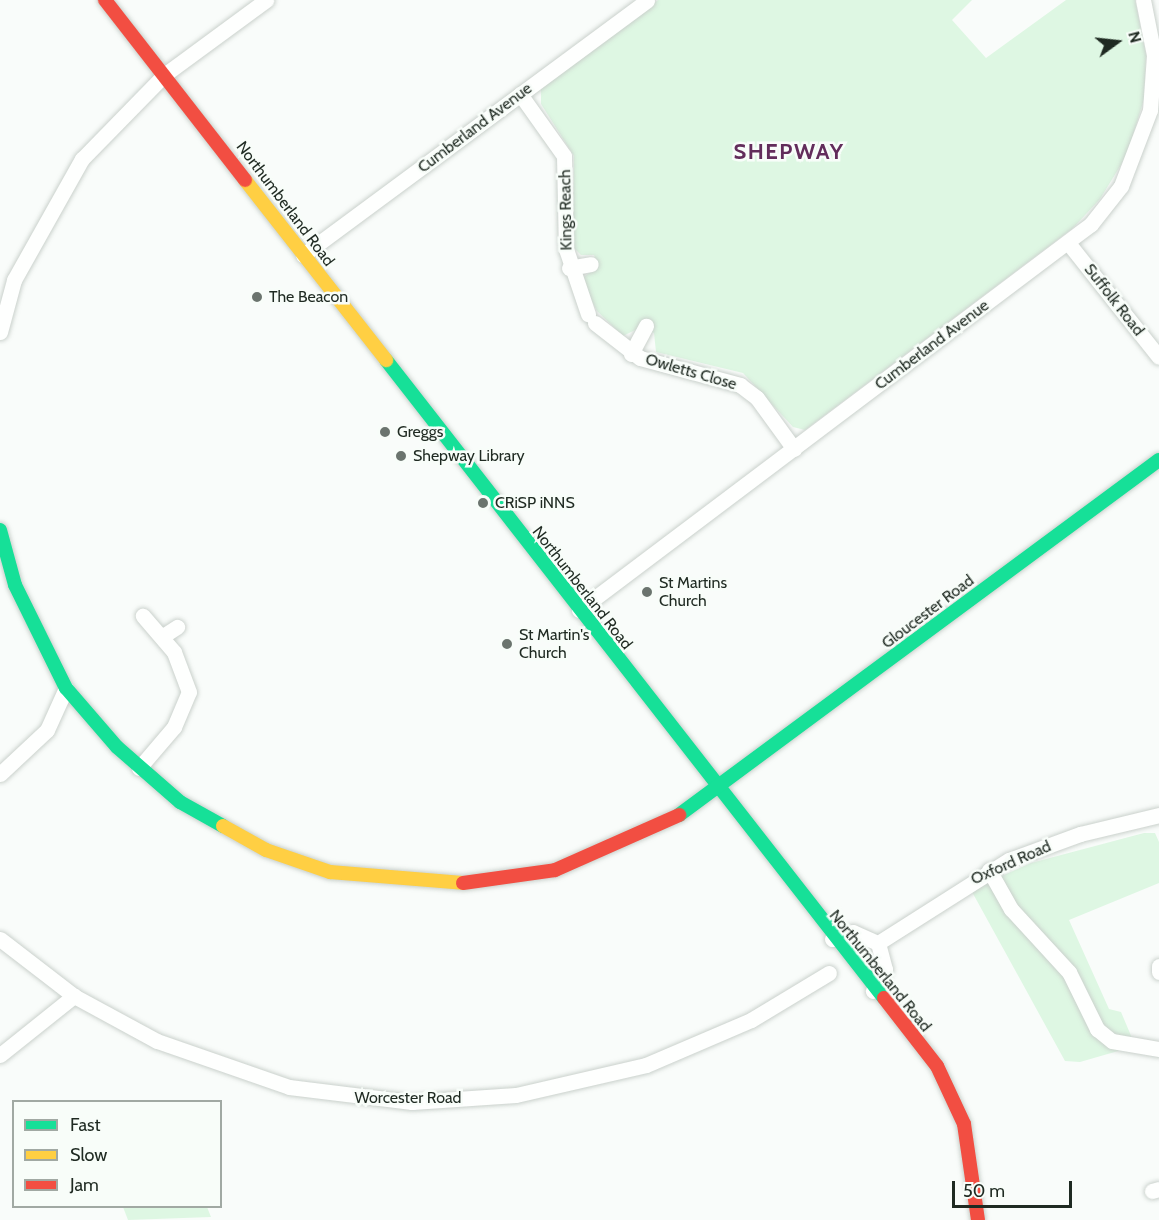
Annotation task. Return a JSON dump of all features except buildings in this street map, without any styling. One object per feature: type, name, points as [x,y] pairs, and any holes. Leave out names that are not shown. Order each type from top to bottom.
[{"type":"street","name":"Northumberland Road","points":[[105,0],[832,939],[936,1066],[964,1124],[976,1179],[978,1220]]},
{"type":"street","points":[[0,332],[14,279],[66,180],[102,136],[164,75],[266,0]]},
{"type":"street","name":"Cumberland Avenue","points":[[303,255],[647,0]]},
{"type":"street","name":"Cumberland Avenue","points":[[579,610],[1069,244],[1121,186],[1146,129],[1154,55],[1143,0]]},
{"type":"street","name":"Kings Reach","points":[[520,94],[564,156],[569,268],[591,319]]},
{"type":"street","name":"Suffolk Road","points":[[1069,244],[1159,357]]},
{"type":"street","name":"Kings Reach","points":[[569,268],[591,264]]},
{"type":"street","name":"Owletts Close","points":[[591,319],[632,354],[740,385],[757,398],[794,449]]},
{"type":"street","name":"Owletts Close","points":[[632,354],[646,326]]},
{"type":"street","name":"Gloucester Road","points":[[0,530],[15,585],[66,688],[139,768],[206,819],[266,850],[330,872],[428,884],[555,870],[625,845],[717,791],[1159,460]]},
{"type":"street","points":[[139,768],[174,727],[189,692],[186,673],[163,636],[143,616]]},
{"type":"street","points":[[163,636],[177,627]]},
{"type":"street","points":[[0,774],[47,730],[66,688]]},
{"type":"street","name":"Oxford Road","points":[[878,943],[989,870],[1080,834],[1159,815]]},
{"type":"street","points":[[989,870],[1011,909],[1068,972],[1097,1029],[1112,1041],[1159,1049]]},
{"type":"street","points":[[832,939],[853,932],[878,943],[885,969],[873,991]]},
{"type":"street","name":"Worcester Road","points":[[0,939],[74,996],[157,1041],[234,1071],[342,1098],[412,1102],[516,1095],[646,1065],[752,1020],[829,973]]},
{"type":"street","points":[[1159,966],[1159,972]]},
{"type":"street","points":[[0,1055],[74,996]]},
{"type":"green space","points":[[658,0],[972,0],[952,20],[986,58],[1066,0],[1135,0],[1146,55],[1144,99],[1127,155],[1100,199],[1073,228],[805,430],[793,427],[743,373],[656,352],[654,333],[643,326],[623,336],[597,311],[585,288],[584,277],[598,266],[594,255],[581,255],[573,247],[574,156],[541,104],[541,88]]},
{"type":"green space","points":[[1144,833],[1155,833],[1159,842],[1159,883],[1069,920],[1109,1009],[1121,1012],[1132,1038],[1125,1049],[1080,1062],[1065,1061],[971,890],[1031,863]]},
{"type":"green space","points":[[123,1208],[207,1208],[211,1217],[128,1220]]},
{"type":"traffic: fast","points":[[386,360],[884,998]]},
{"type":"traffic: fast","points":[[679,815],[1159,460]]},
{"type":"traffic: fast","points":[[0,530],[15,585],[66,688],[117,747],[180,802],[223,826]]},
{"type":"traffic: slow","points":[[245,180],[386,360]]},
{"type":"traffic: slow","points":[[223,826],[266,850],[330,872],[463,883]]},
{"type":"traffic: jam","points":[[105,0],[245,180]]},
{"type":"traffic: jam","points":[[463,883],[555,870],[679,815]]},
{"type":"traffic: jam","points":[[884,998],[937,1066],[964,1124],[978,1220]]},
{"type":"place","name":"The Beacon","points":[[257,297]]},
{"type":"place","name":"Greggs","points":[[385,432]]},
{"type":"place","name":"Shepway Library","points":[[401,456]]},
{"type":"place","name":"CRiSP iNNS","points":[[483,503]]},
{"type":"place","name":"St Martins Church","points":[[647,592]]},
{"type":"place","name":"St Martin's Church","points":[[507,644]]},
{"type":"district","name":"SHEPWAY","points":[[789,152]]}]
